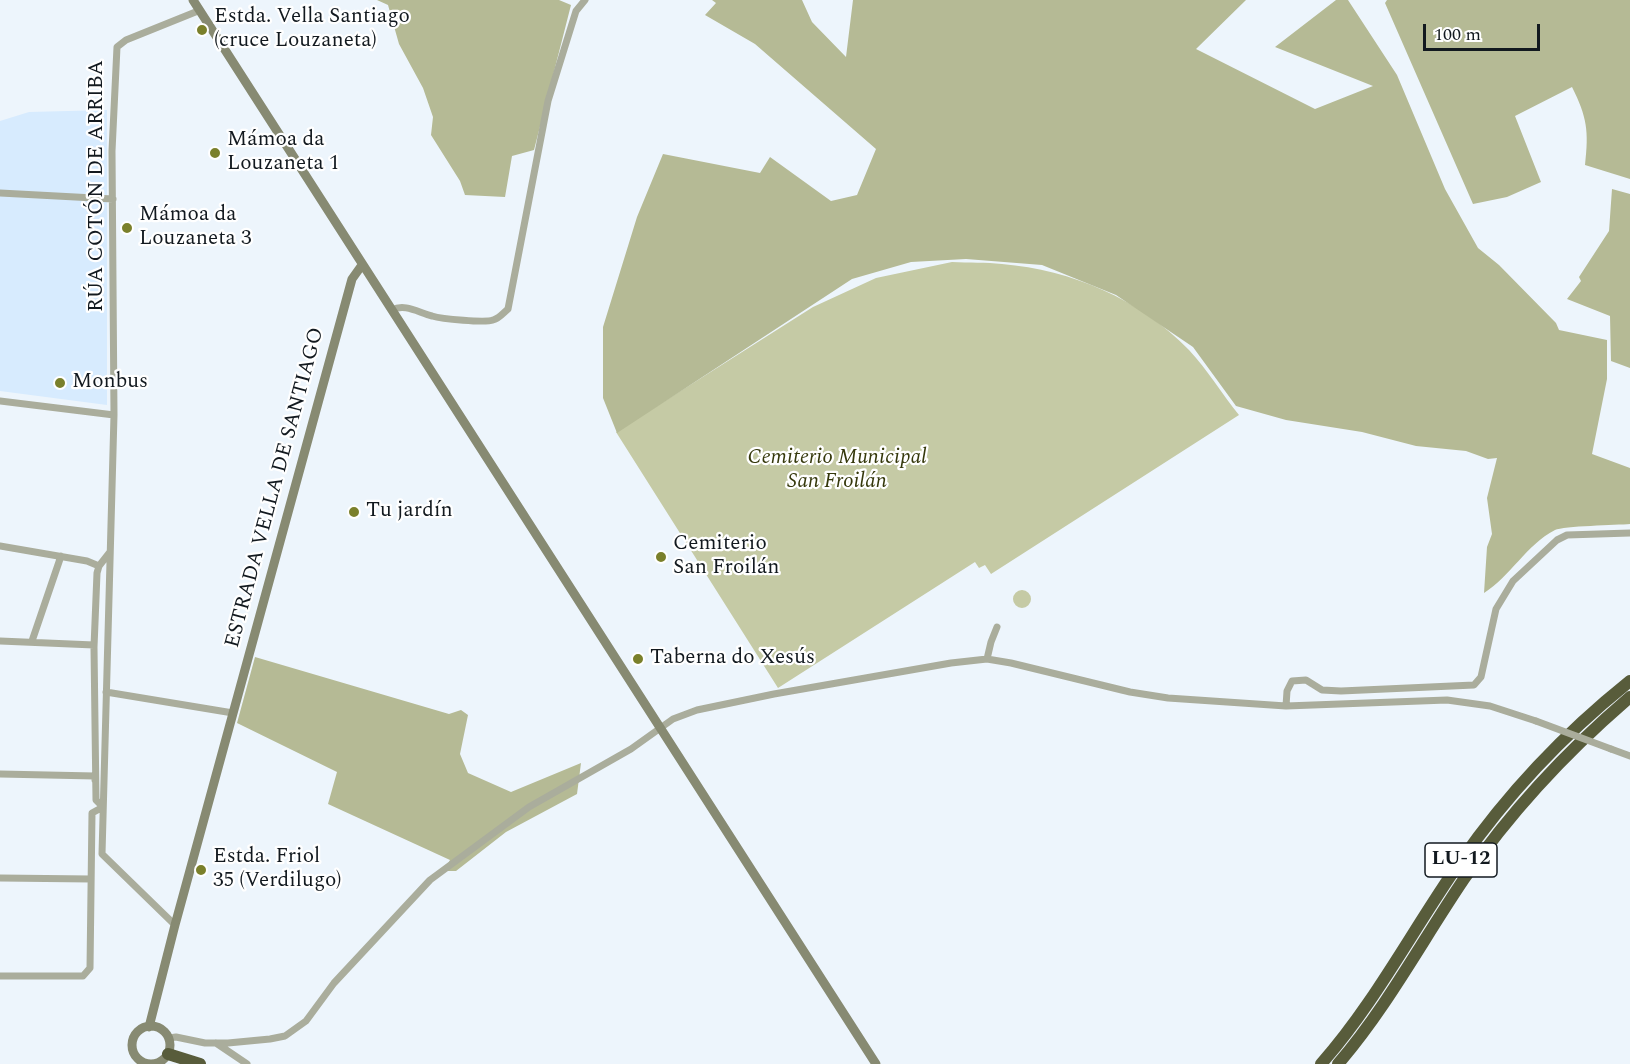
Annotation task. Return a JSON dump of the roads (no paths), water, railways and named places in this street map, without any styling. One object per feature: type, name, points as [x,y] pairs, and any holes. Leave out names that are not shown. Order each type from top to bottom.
[{"type":"highway","name":"LU-12","points":[[1321,1064],[1376,992],[1459,863],[1503,804],[1564,738],[1630,681]]},
{"type":"highway","name":"LU-12","points":[[1338,1064],[1386,1001],[1464,879],[1512,815],[1544,778],[1630,697]]},
{"type":"highway","points":[[168,1054],[200,1064]]},
{"type":"main road","points":[[193,0],[876,1064]]},
{"type":"main road","name":"ESTRADA VELLA DE SANTIAGO","points":[[168,1054],[165,1059],[154,1064],[141,1062],[132,1044],[136,1034],[149,1027],[352,279],[362,265]]},
{"type":"main road","points":[[149,1027],[161,1029],[169,1038],[168,1054]]},
{"type":"street","points":[[392,310],[404,307],[434,317],[490,321],[499,318],[508,309],[548,101],[576,11],[585,0]]},
{"type":"street","name":"RÚA COTÓN DE ARRIBA","points":[[175,925],[102,854],[114,415],[112,151],[117,47],[126,40],[198,11]]},
{"type":"street","points":[[0,193],[112,199]]},
{"type":"street","points":[[0,400],[114,415]]},
{"type":"street","points":[[1286,706],[1287,691],[1292,681],[1306,680],[1322,690],[1341,691],[1474,685],[1481,678],[1496,609],[1512,580],[1557,540],[1567,535],[1630,533]]},
{"type":"street","points":[[0,546],[87,561],[110,573]]},
{"type":"street","points":[[92,813],[103,807],[96,800],[95,645],[100,567],[110,552]]},
{"type":"street","points":[[32,641],[61,556]]},
{"type":"street","points":[[987,659],[997,627]]},
{"type":"street","points":[[99,639],[104,639],[108,647],[105,653],[100,654],[95,645],[99,639]]},
{"type":"street","points":[[0,641],[95,645]]},
{"type":"street","points":[[169,1038],[216,1043],[285,1036],[306,1021],[334,982],[430,880],[529,807],[631,748],[673,720],[697,710],[748,699],[951,663],[987,659],[1158,697],[1221,703],[1286,706],[1447,700],[1490,706],[1630,756]]},
{"type":"street","points":[[106,692],[233,713]]},
{"type":"street","points":[[0,774],[95,776]]},
{"type":"street","points":[[0,976],[83,976],[90,968],[92,813],[95,776]]},
{"type":"street","points":[[0,878],[91,879]]},
{"type":"street","points":[[216,1043],[247,1064]]},
{"type":"place","name":"Estda. Vella Santiago (cruce Louzaneta)","points":[[202,30]]},
{"type":"place","name":"Mámoa da Louzaneta 1","points":[[215,153]]},
{"type":"place","name":"Mámoa da Louzaneta 3","points":[[127,228]]},
{"type":"place","name":"Monbus","points":[[60,383]]},
{"type":"place","name":"Tu jardín","points":[[354,512]]},
{"type":"place","name":"Cemiterio San Froilán","points":[[661,557]]},
{"type":"place","name":"Taberna do Xesús","points":[[638,659]]},
{"type":"place","name":"Estda. Friol 35 (Verdilugo)","points":[[201,870]]},
{"type":"park label","name":"Cemiterio Municipal San Froilán","points":[[837,471]]}]
